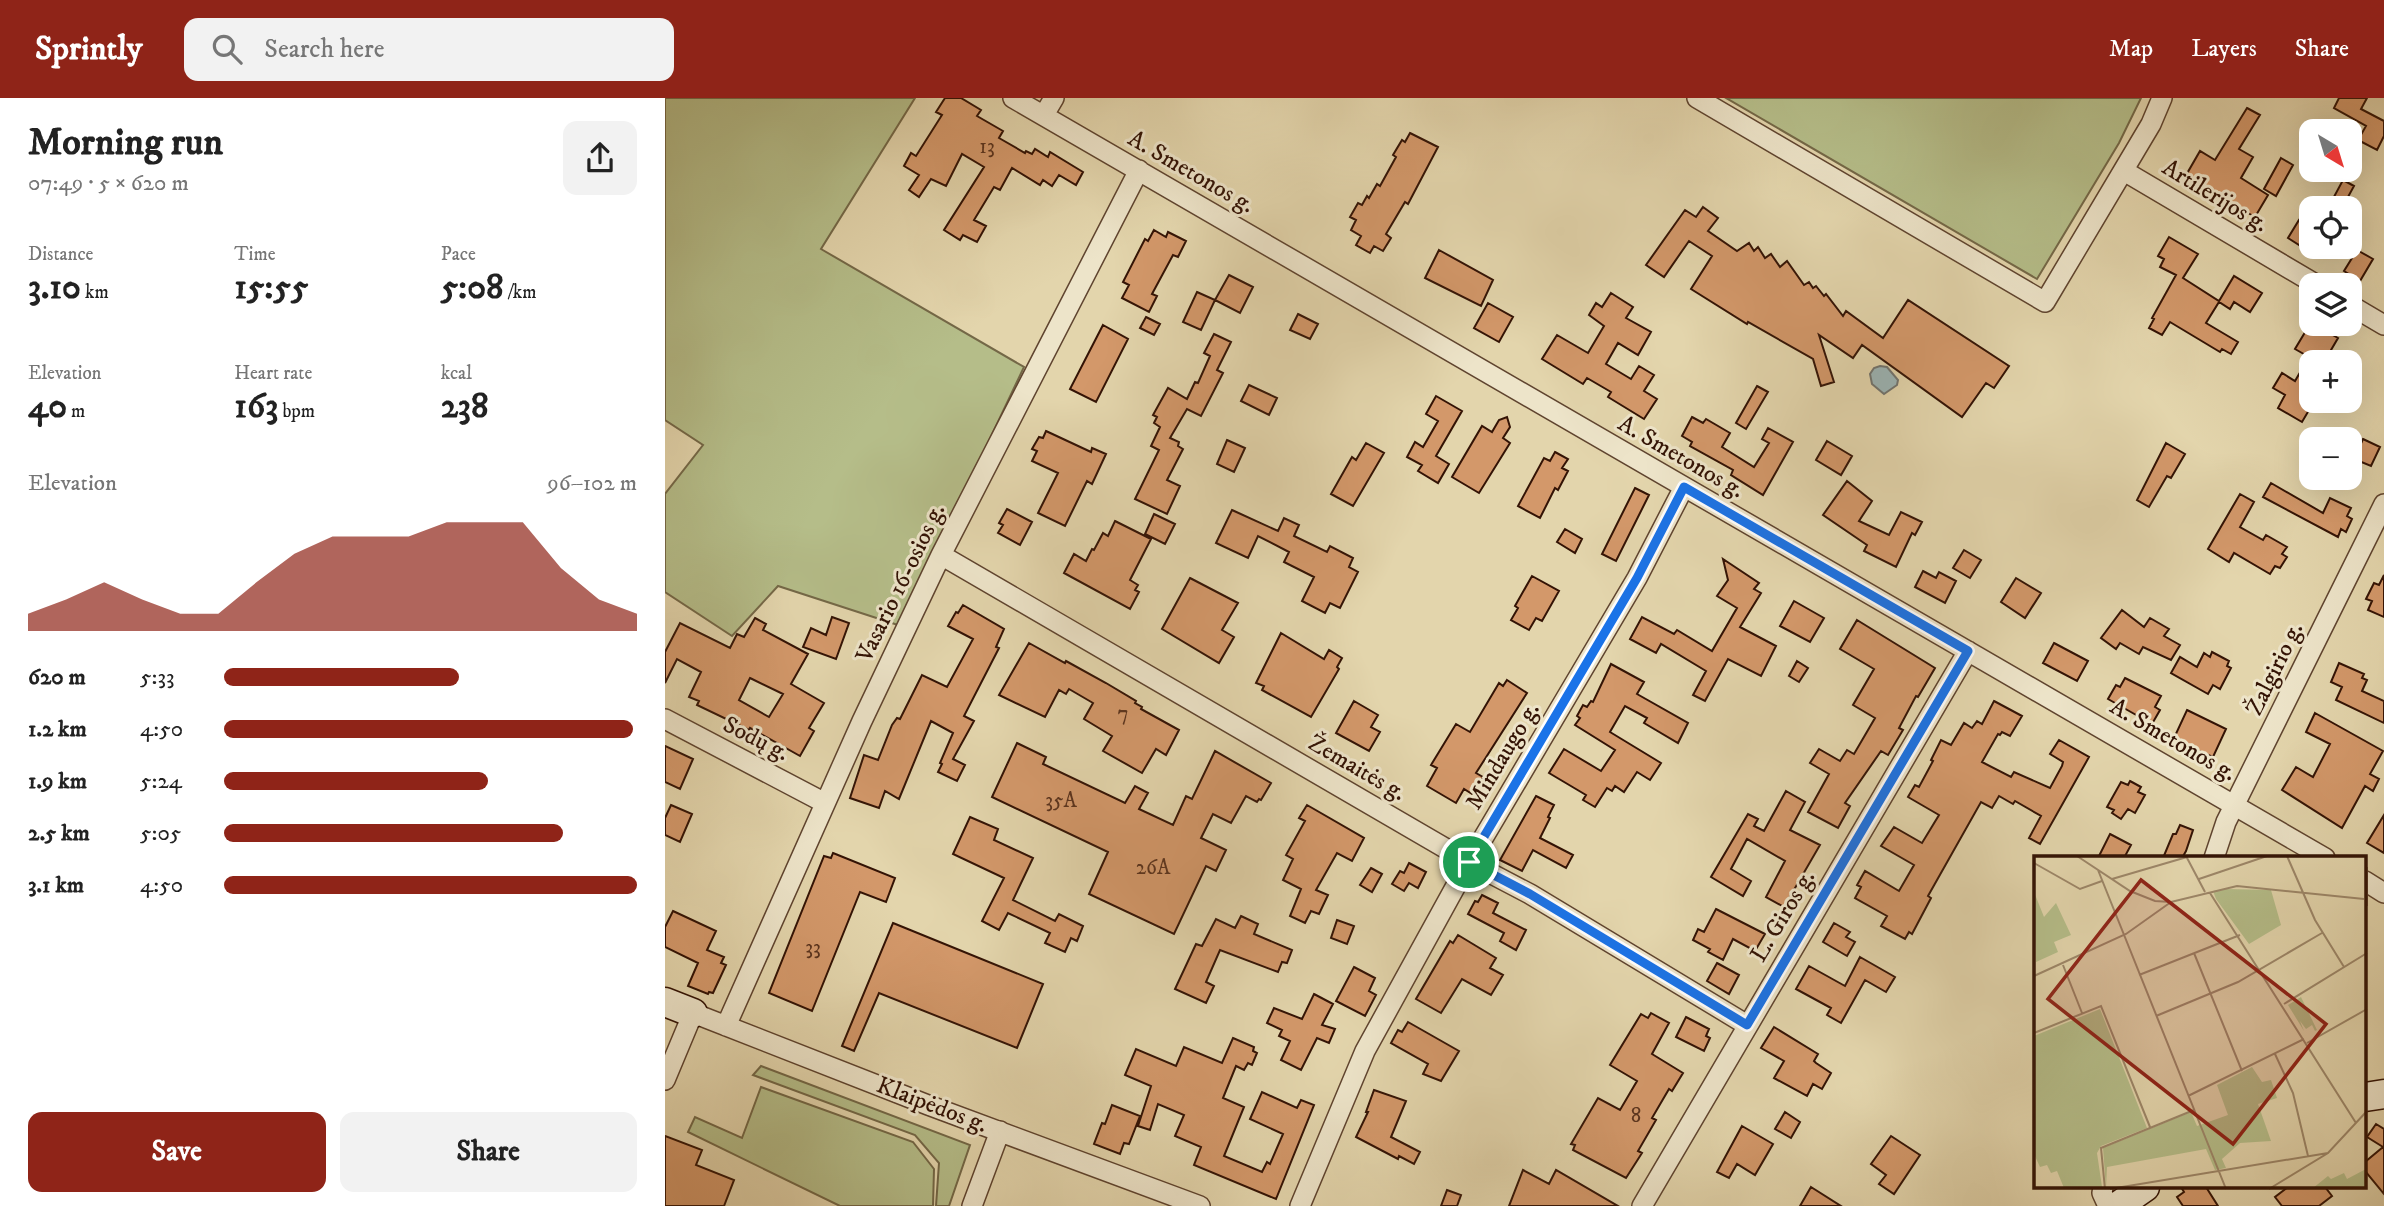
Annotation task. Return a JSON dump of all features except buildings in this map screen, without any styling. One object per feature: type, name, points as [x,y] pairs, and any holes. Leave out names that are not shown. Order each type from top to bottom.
[{"type":"main road","name":"Klaipėdos g.","points":[[665,1002],[693,1013]]},
{"type":"main road","points":[[2118,1206],[2144,1188]]},
{"type":"street","name":"A. Smetonos g.","points":[[1013,98],[1049,106],[1139,170],[2322,856]]},
{"type":"street","points":[[1697,98],[2045,302],[2151,124],[2162,98]]},
{"type":"street","name":"Vasario 16-osios g.","points":[[726,1026],[825,803],[941,555],[1139,170]]},
{"type":"street","name":"Artilerijos g.","points":[[2124,171],[2299,274]]},
{"type":"street","points":[[2362,312],[2384,325]]},
{"type":"street","name":"Mindaugo g.","points":[[1300,1206],[1365,1051],[1469,862],[1637,578],[1684,487]]},
{"type":"street","name":"Žalgirio g.","points":[[2215,856],[2226,822],[2384,504]]},
{"type":"street","name":"Žemaitės g.","points":[[941,555],[1469,862],[1530,894],[1747,1025]]},
{"type":"street","name":"L. Giros g.","points":[[1642,1206],[1968,651]]},
{"type":"street","name":"Sodų g.","points":[[665,719],[825,803]]},
{"type":"street","points":[[2367,882],[2384,893]]},
{"type":"street","points":[[665,1080],[693,1013]]},
{"type":"street","name":"Klaipėdos g.","points":[[693,1013],[1199,1206]]},
{"type":"street","points":[[972,1206],[1000,1132]]},
{"type":"street","points":[[2103,1188],[2102,1193],[2108,1206]]},
{"type":"green space","points":[[665,98],[915,98],[821,249],[1024,367],[901,626],[778,586],[732,636],[665,592],[665,494],[703,445],[665,420]]},
{"type":"green space","points":[[1726,98],[2141,98],[2119,143],[2037,279]]},
{"type":"green space","points":[[761,1066],[970,1145],[949,1206],[936,1206],[939,1163],[915,1135],[753,1075]]},
{"type":"green space","points":[[761,1087],[913,1142],[934,1169],[933,1206],[840,1206],[688,1132],[695,1117],[742,1138]]},
{"type":"water","points":[[1887,367],[1898,380],[1897,385],[1884,394],[1872,384],[1870,374],[1874,368]]},
{"type":"route","points":[[1684,487],[1968,651],[1747,1025],[1530,894],[1469,862],[1637,578],[1684,487]]}]
